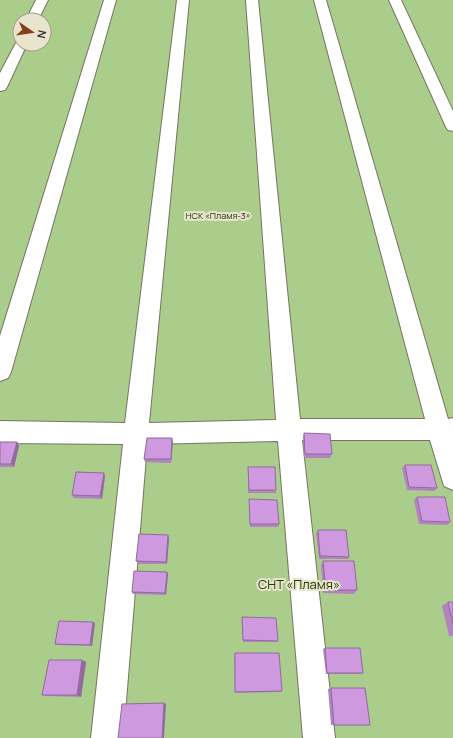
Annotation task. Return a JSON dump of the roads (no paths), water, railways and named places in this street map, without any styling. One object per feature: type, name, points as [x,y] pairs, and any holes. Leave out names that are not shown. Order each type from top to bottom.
[{"type":"street","points":[[36,12],[42,0]]},
{"type":"street","points":[[0,372],[110,0]]},
{"type":"street","points":[[107,738],[136,434],[183,0]]},
{"type":"street","points":[[252,0],[289,430],[319,738]]},
{"type":"street","points":[[320,0],[446,430],[453,478]]},
{"type":"street","points":[[395,0],[453,127]]},
{"type":"street","points":[[0,87],[17,52]]},
{"type":"street","points":[[0,432],[136,434],[289,430],[446,430]]},
{"type":"park label","name":"НСК «Пламя-3»","points":[[218,216]]},
{"type":"park label","name":"СНТ «Пламя»","points":[[299,584]]}]
